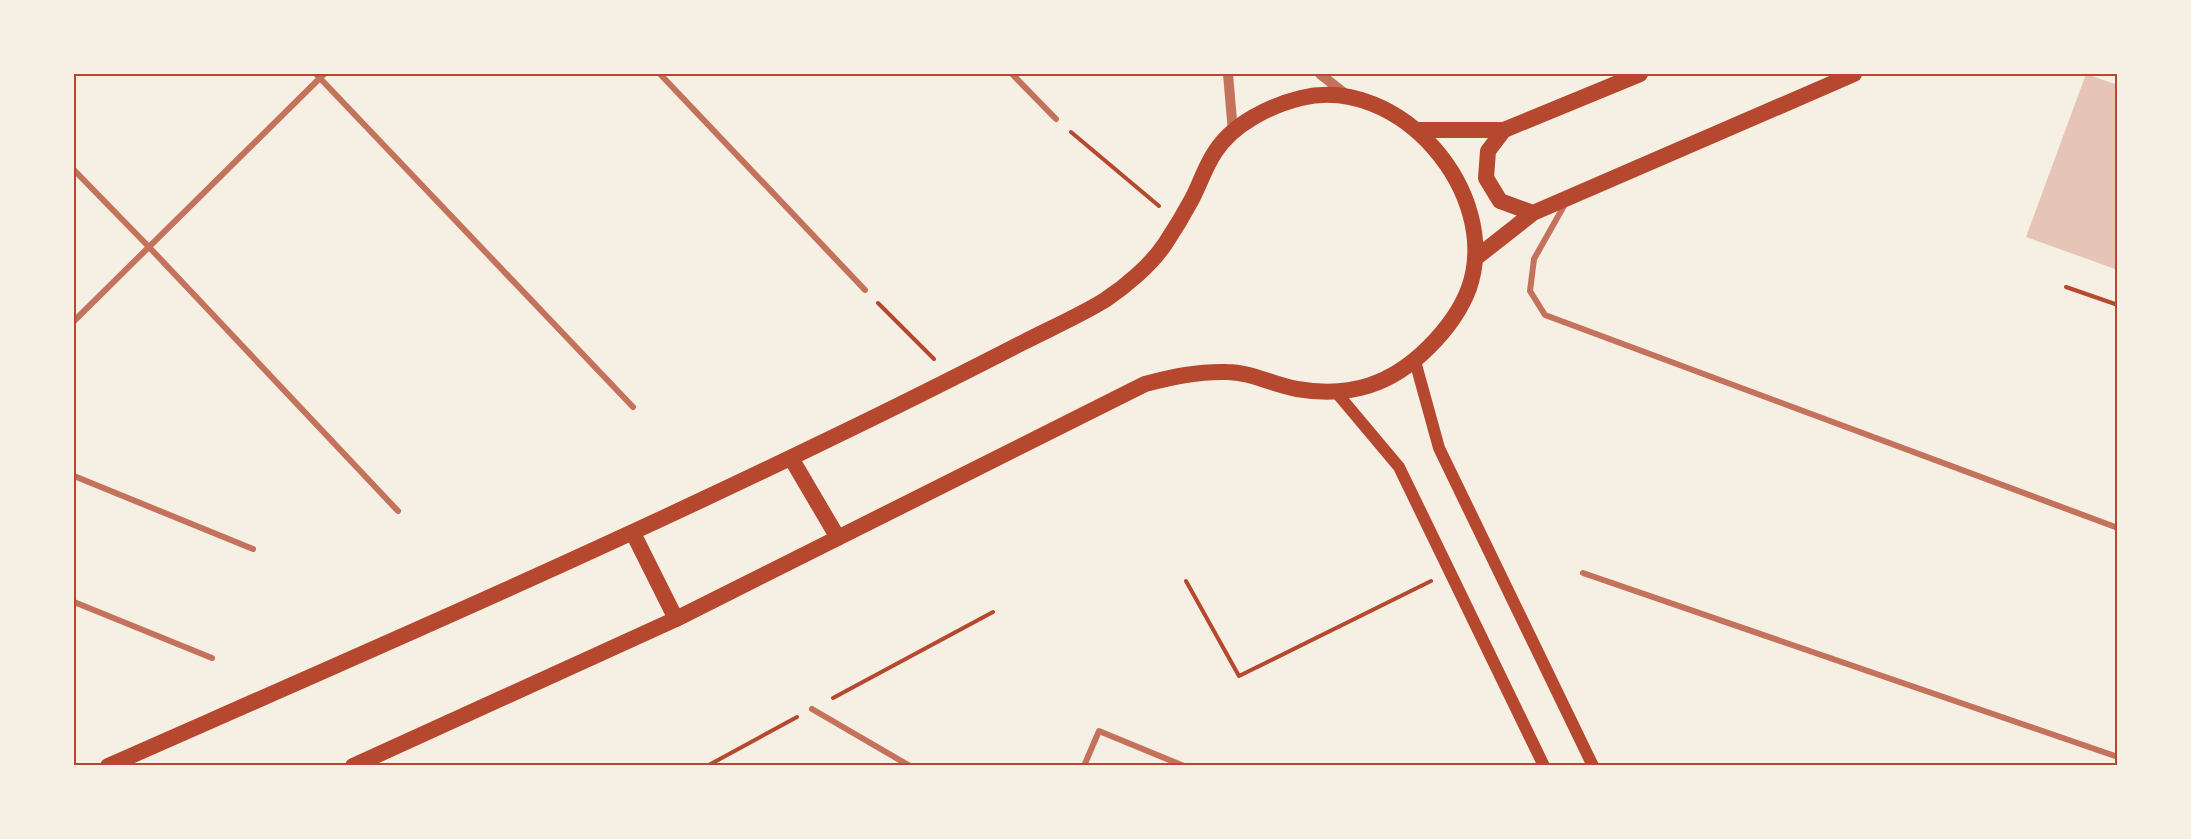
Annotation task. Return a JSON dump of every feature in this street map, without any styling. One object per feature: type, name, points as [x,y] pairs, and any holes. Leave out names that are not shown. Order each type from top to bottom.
[{"type":"highway","points":[[1418,130],[1504,130],[1640,74]]},
{"type":"highway","points":[[1477,257],[1533,213],[1854,74]]},
{"type":"highway","points":[[108,765],[633,534],[953,379],[1106,299],[1135,276],[1162,249],[1216,151],[1233,132],[1248,120],[1278,105],[1305,97],[1328,94],[1348,97],[1389,111],[1418,130],[1454,175],[1472,219],[1477,257],[1468,291],[1447,329],[1415,361],[1397,374],[1357,390],[1336,392],[1293,388],[1232,371],[1188,374],[1145,384],[676,620],[353,765]]},
{"type":"highway","points":[[1504,130],[1488,151],[1486,178],[1500,201],[1533,213]]},
{"type":"highway","points":[[791,458],[838,538]]},
{"type":"highway","points":[[633,534],[676,620]]},
{"type":"main road","points":[[1415,361],[1439,448],[1593,765]]},
{"type":"main road","points":[[1336,392],[1400,467],[1544,765]]},
{"type":"street","points":[[660,74],[865,290]]},
{"type":"street","points":[[1012,74],[1056,119]]},
{"type":"street","points":[[1228,74],[1233,132]]},
{"type":"street","points":[[1320,74],[1348,97]]},
{"type":"street","points":[[74,321],[320,75],[633,407]]},
{"type":"street","points":[[74,170],[398,511]]},
{"type":"street","points":[[1568,199],[1534,259],[1530,291],[1545,315],[2118,528]]},
{"type":"street","points":[[74,476],[254,549]]},
{"type":"street","points":[[1583,573],[2118,757]]},
{"type":"street","points":[[74,602],[212,658]]},
{"type":"street","points":[[812,709],[910,765]]},
{"type":"street","points":[[1084,765],[1099,731],[1184,765]]},
{"type":"path","points":[[1056,119],[1178,222]]},
{"type":"path","points":[[2066,287],[2118,305]]},
{"type":"path","points":[[865,290],[953,379]]},
{"type":"path","points":[[1186,581],[1239,676],[1450,572]]},
{"type":"path","points":[[707,765],[993,612]]},
{"type":"building","points":[[2086,74],[2118,85],[2118,270],[2026,237]]}]
